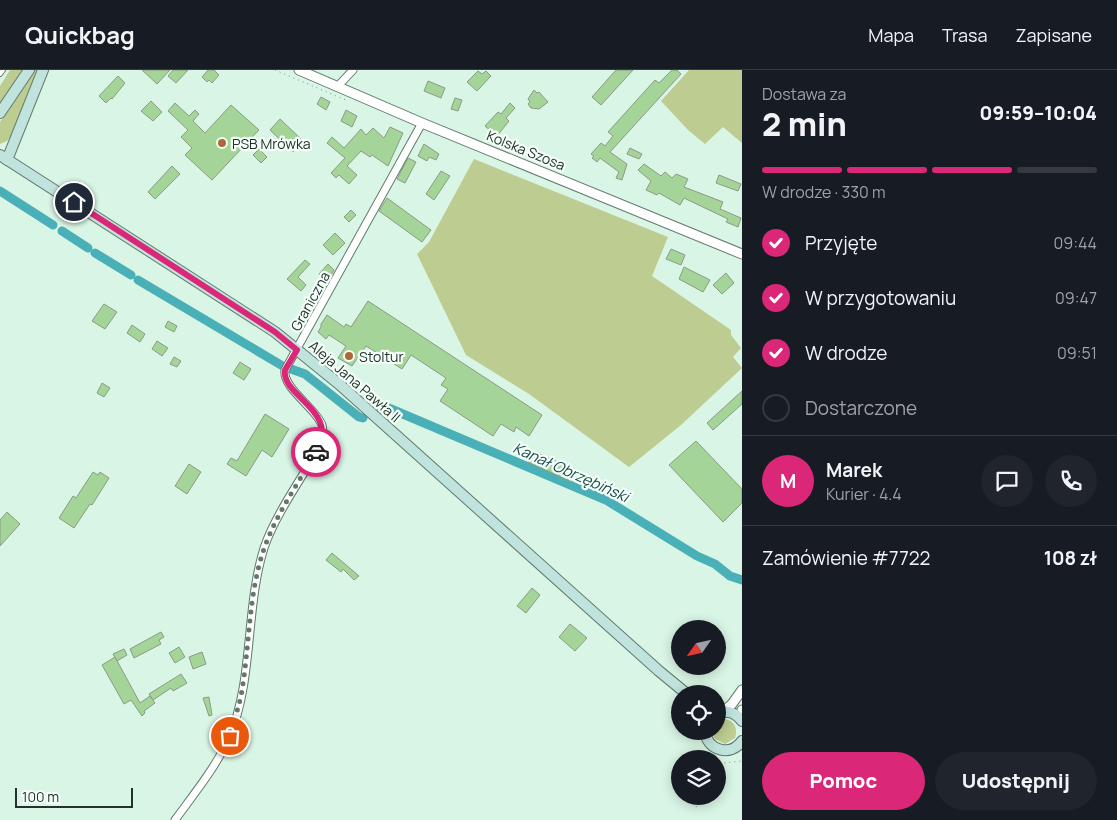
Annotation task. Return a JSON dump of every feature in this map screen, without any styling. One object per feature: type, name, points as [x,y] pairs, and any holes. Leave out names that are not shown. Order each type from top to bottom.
[{"type":"main road","points":[[0,112],[29,70]]},
{"type":"main road","points":[[4,158],[43,70]]},
{"type":"main road","name":"Aleja Jana Pawła II","points":[[4,158],[275,332],[339,384],[676,685]]},
{"type":"main road","name":"Aleja Jana Pawła II","points":[[658,671],[671,685]]},
{"type":"main road","points":[[726,713],[734,714],[742,720]]},
{"type":"main road","points":[[708,740],[712,746],[723,751],[736,748],[742,741]]},
{"type":"main road","points":[[730,750],[742,755]]},
{"type":"street","name":"Kolska Szosa","points":[[299,70],[422,123],[742,254]]},
{"type":"street","points":[[338,86],[353,70]]},
{"type":"street","name":"Graniczna","points":[[175,820],[219,758],[230,736],[241,697],[259,566],[272,529],[321,445],[322,426],[291,386],[284,374],[285,370],[422,123]]},
{"type":"street","points":[[726,708],[732,704],[742,690]]},
{"type":"street","points":[[742,710],[742,720]]},
{"type":"lane","points":[[0,74],[3,70]]},
{"type":"path","points":[[726,763],[742,761]]},
{"type":"green space","points":[[10,70],[24,70],[0,106],[0,86]]},
{"type":"green space","points":[[33,70],[38,70],[14,133],[7,141],[0,144],[0,122]]},
{"type":"green space","points":[[689,70],[742,70],[742,143],[723,127],[705,144],[688,130],[661,101]]},
{"type":"green space","points":[[474,159],[668,237],[652,276],[731,330],[731,335],[741,348],[733,357],[742,368],[681,425],[629,467],[529,394],[466,355],[417,254],[429,242]]},
{"type":"green space","points":[[726,719],[735,726],[736,732],[735,738],[725,744],[717,740],[726,740]]},
{"type":"building","points":[[142,70],[170,70],[157,84]]},
{"type":"building","points":[[173,70],[188,70],[176,83],[168,76]]},
{"type":"building","points":[[208,70],[214,70],[219,75],[212,83],[209,80],[207,82],[202,77]]},
{"type":"building","points":[[616,70],[633,70],[601,105],[592,97]]},
{"type":"building","points":[[672,70],[677,70],[681,74],[610,152],[627,164],[622,180],[616,178],[619,172],[600,158],[597,162],[592,158],[594,156],[591,154],[601,143],[605,146],[613,136],[608,132],[655,80],[659,83]]},
{"type":"building","points":[[478,71],[482,74],[486,71],[491,76],[477,91],[467,82]]},
{"type":"building","points":[[118,76],[125,83],[112,99],[106,103],[99,96]]},
{"type":"building","points":[[428,81],[445,88],[441,98],[424,91]]},
{"type":"building","points":[[534,90],[537,93],[539,92],[548,102],[539,109],[531,108],[528,104],[530,102],[528,99]]},
{"type":"building","points":[[321,97],[330,102],[326,110],[317,104]]},
{"type":"building","points":[[455,98],[462,100],[458,111],[451,109]]},
{"type":"building","points":[[151,101],[162,112],[153,121],[141,111]]},
{"type":"building","name":"PSB Mrówka","points":[[175,103],[189,116],[195,110],[199,114],[193,121],[205,133],[231,105],[259,130],[212,180],[185,155],[192,148],[181,137],[188,130],[168,111]]},
{"type":"building","points":[[510,103],[515,108],[506,118],[509,121],[497,136],[485,126],[498,112],[501,114]]},
{"type":"building","points":[[346,110],[357,116],[352,127],[341,121]]},
{"type":"building","points":[[280,119],[303,141],[293,152],[270,130]]},
{"type":"building","points":[[390,127],[403,133],[388,166],[372,155],[370,157],[361,151],[347,166],[357,175],[349,184],[339,175],[336,178],[331,173],[345,158],[327,143],[332,137],[344,148],[361,129],[366,135],[373,128],[384,138]]},
{"type":"building","points":[[424,144],[439,154],[436,160],[429,157],[427,161],[418,156]]},
{"type":"building","points":[[630,148],[642,154],[639,159],[627,154]]},
{"type":"building","points":[[259,149],[267,157],[261,163],[253,155]]},
{"type":"building","points":[[408,158],[416,162],[405,183],[397,179]]},
{"type":"building","points":[[644,164],[661,176],[665,172],[672,178],[676,174],[688,179],[684,187],[723,202],[720,209],[741,218],[738,227],[726,222],[728,219],[684,198],[680,205],[659,193],[657,195],[646,190],[651,181],[638,170]]},
{"type":"building","points":[[172,166],[180,174],[155,199],[148,192]]},
{"type":"building","points":[[441,171],[450,176],[434,200],[426,194]]},
{"type":"building","points":[[719,175],[741,184],[738,191],[716,183]]},
{"type":"building","points":[[387,198],[431,230],[422,242],[379,211]]},
{"type":"building","points":[[351,210],[356,215],[349,222],[344,217]]},
{"type":"building","points":[[335,233],[345,243],[333,255],[323,245]]},
{"type":"building","points":[[671,249],[685,255],[681,265],[666,259]]},
{"type":"building","points":[[305,260],[310,264],[298,277],[306,285],[301,291],[287,279]]},
{"type":"building","points":[[328,264],[334,270],[321,294],[313,288],[323,278],[319,274]]},
{"type":"building","points":[[684,267],[710,280],[703,292],[679,279]]},
{"type":"building","points":[[726,273],[734,283],[722,294],[713,285]]},
{"type":"building","points":[[368,301],[542,415],[529,436],[516,427],[514,432],[501,424],[493,436],[440,401],[448,389],[441,385],[446,378],[411,355],[402,369],[366,346],[352,366],[338,358],[346,346],[329,335],[326,339],[318,332],[321,324],[327,315],[344,327],[346,324],[351,327]]},
{"type":"building","points":[[104,304],[117,312],[105,329],[92,321]]},
{"type":"building","points":[[168,321],[177,326],[174,332],[165,327]]},
{"type":"building","points":[[132,325],[145,334],[140,342],[127,333]]},
{"type":"building","points":[[157,341],[168,348],[162,356],[152,349]]},
{"type":"building","points":[[174,357],[181,361],[177,367],[170,364]]},
{"type":"building","points":[[240,362],[251,369],[244,380],[233,373]]},
{"type":"building","points":[[102,383],[110,388],[104,397],[97,393]]},
{"type":"building","points":[[742,391],[742,404],[713,430],[707,423]]},
{"type":"building","points":[[265,414],[289,429],[272,457],[262,450],[246,476],[227,464],[231,458],[237,461]]},
{"type":"building","points":[[696,441],[742,489],[742,503],[723,522],[669,465]]},
{"type":"building","points":[[533,451],[583,473],[572,482],[528,462]]},
{"type":"building","points":[[189,464],[201,472],[187,494],[175,486]]},
{"type":"building","points":[[93,472],[98,475],[100,472],[109,478],[92,505],[90,504],[74,528],[59,518],[73,496],[76,498]]},
{"type":"building","points":[[7,512],[20,524],[0,546],[0,520]]},
{"type":"building","points":[[332,553],[359,576],[354,580],[343,569],[341,572],[326,560]]},
{"type":"building","points":[[532,588],[540,595],[526,613],[517,606]]},
{"type":"building","points":[[570,624],[587,638],[575,651],[559,637]]},
{"type":"building","points":[[161,632],[164,637],[159,640],[161,644],[134,658],[130,649]]},
{"type":"building","points":[[179,647],[185,657],[175,663],[169,653]]},
{"type":"building","points":[[124,649],[127,655],[117,661],[113,654]]},
{"type":"building","points":[[202,652],[206,664],[193,669],[189,657]]},
{"type":"building","points":[[115,657],[140,703],[150,696],[155,703],[144,711],[145,713],[142,716],[131,700],[124,704],[102,665]]},
{"type":"building","points":[[181,674],[187,683],[173,691],[171,688],[153,700],[149,694]]},
{"type":"building","points":[[209,697],[212,715],[209,716],[203,698]]},
{"type":"waterway","name":"Kanał Obrzębiński","points":[[0,191],[53,225]]},
{"type":"waterway","name":"Kanał Obrzębiński","points":[[62,231],[88,248]]},
{"type":"waterway","name":"Kanał Obrzębiński","points":[[95,253],[131,275]]},
{"type":"waterway","name":"Kanał Obrzębiński","points":[[138,280],[281,365]]},
{"type":"waterway","name":"Kanał Obrzębiński","points":[[291,369],[305,374],[359,417],[363,418]]},
{"type":"waterway","name":"Kanał Obrzębiński","points":[[380,408],[384,406],[606,500],[697,556],[715,564],[730,576],[742,580]]},
{"type":"way so far","points":[[230,736],[241,697],[259,566],[272,529],[316,452]]},
{"type":"place","name":"PSB Mrówka","points":[[222,143]]},
{"type":"place","name":"Stoltur","points":[[349,356]]},
{"type":"route","points":[[74,202],[275,332],[297,350],[284,374],[286,380],[322,426],[321,445],[316,452]]}]
